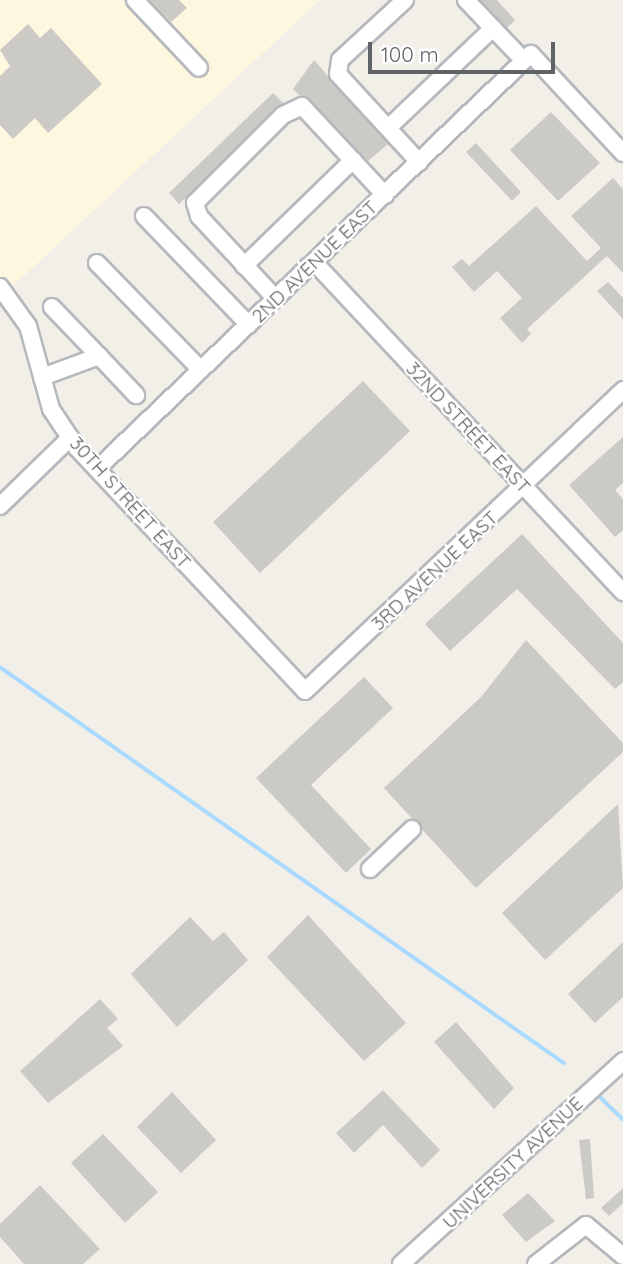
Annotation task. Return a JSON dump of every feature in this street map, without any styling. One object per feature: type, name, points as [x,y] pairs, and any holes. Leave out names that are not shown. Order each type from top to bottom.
[{"type":"street","points":[[135,0],[199,68]]},
{"type":"street","points":[[405,0],[340,60],[338,74],[419,162]]},
{"type":"street","points":[[467,0],[623,153]]},
{"type":"street","points":[[388,128],[493,28]]},
{"type":"street","name":"2ND AVENUE EAST","points":[[97,469],[528,57]]},
{"type":"street","points":[[276,299],[244,266],[195,204],[283,115],[302,106],[385,195]]},
{"type":"street","points":[[244,266],[353,160]]},
{"type":"street","points":[[144,216],[249,325]]},
{"type":"street","name":"32ND STREET EAST","points":[[313,262],[623,593]]},
{"type":"street","points":[[97,263],[201,370]]},
{"type":"street","name":"30TH STREET EAST","points":[[0,286],[28,326],[42,377],[70,438],[305,691]]},
{"type":"street","points":[[52,307],[136,395]]},
{"type":"street","points":[[42,377],[99,356]]},
{"type":"street","name":"3RD AVENUE EAST","points":[[305,691],[524,488],[623,390]]},
{"type":"street","points":[[0,506],[70,438]]},
{"type":"street","points":[[370,869],[412,829]]},
{"type":"street","name":"UNIVERSITY AVENUE","points":[[401,1264],[623,1061]]},
{"type":"street","points":[[536,1264],[586,1225],[623,1256]]},
{"type":"shaded area","points":[[0,0],[320,0],[0,298]]},
{"type":"building","points":[[149,0],[179,0],[187,8],[171,22]]},
{"type":"building","points":[[480,0],[497,0],[515,20],[507,28]]},
{"type":"building","points":[[28,24],[40,38],[51,28],[102,84],[48,133],[35,118],[13,139],[0,125],[0,76],[10,66],[0,50]]},
{"type":"building","points":[[314,60],[388,144],[368,161],[293,89]]},
{"type":"building","points":[[273,93],[283,103],[179,204],[169,193]]},
{"type":"building","points":[[551,112],[600,163],[558,201],[510,150]]},
{"type":"building","points":[[476,143],[521,192],[512,201],[466,152]]},
{"type":"building","points":[[613,178],[623,189],[623,273],[607,256],[527,329],[531,334],[522,343],[500,318],[522,298],[497,271],[474,292],[452,267],[462,259],[469,266],[536,206],[587,261],[601,248],[571,216]]},
{"type":"building","points":[[608,282],[623,298],[623,319],[597,291]]},
{"type":"building","points":[[363,381],[410,431],[260,573],[213,522]]},
{"type":"building","points":[[623,437],[623,483],[615,490],[623,499],[623,530],[615,537],[569,485]]},
{"type":"building","points":[[522,534],[623,643],[623,682],[615,689],[517,589],[450,651],[425,624]]},
{"type":"building","points":[[526,640],[623,743],[623,752],[476,888],[384,788],[481,697]]},
{"type":"building","points":[[364,677],[393,708],[311,785],[371,849],[346,873],[256,778]]},
{"type":"building","points":[[618,804],[623,888],[545,960],[502,913]]},
{"type":"building","points":[[308,915],[406,1023],[364,1061],[267,957]]},
{"type":"building","points":[[190,917],[213,941],[224,932],[248,960],[177,1027],[131,974]]},
{"type":"building","points":[[623,942],[623,997],[595,1023],[568,994]]},
{"type":"building","points":[[100,999],[118,1019],[107,1028],[123,1046],[48,1103],[20,1071]]},
{"type":"building","points":[[456,1022],[514,1088],[494,1109],[434,1042]]},
{"type":"building","points":[[383,1090],[440,1150],[422,1168],[383,1125],[354,1153],[336,1133]]},
{"type":"building","points":[[172,1092],[216,1140],[181,1173],[137,1127]]},
{"type":"building","points":[[103,1134],[158,1192],[125,1223],[71,1163]]},
{"type":"building","points":[[590,1139],[594,1198],[586,1199],[579,1140]]},
{"type":"building","points":[[40,1185],[100,1249],[83,1264],[24,1264],[0,1237],[0,1224]]},
{"type":"building","points":[[623,1188],[623,1203],[609,1216],[601,1208]]},
{"type":"building","points":[[528,1193],[555,1221],[526,1242],[502,1215]]},
{"type":"waterway","points":[[0,667],[564,1063]]},
{"type":"waterway","points":[[599,1096],[623,1119]]}]
